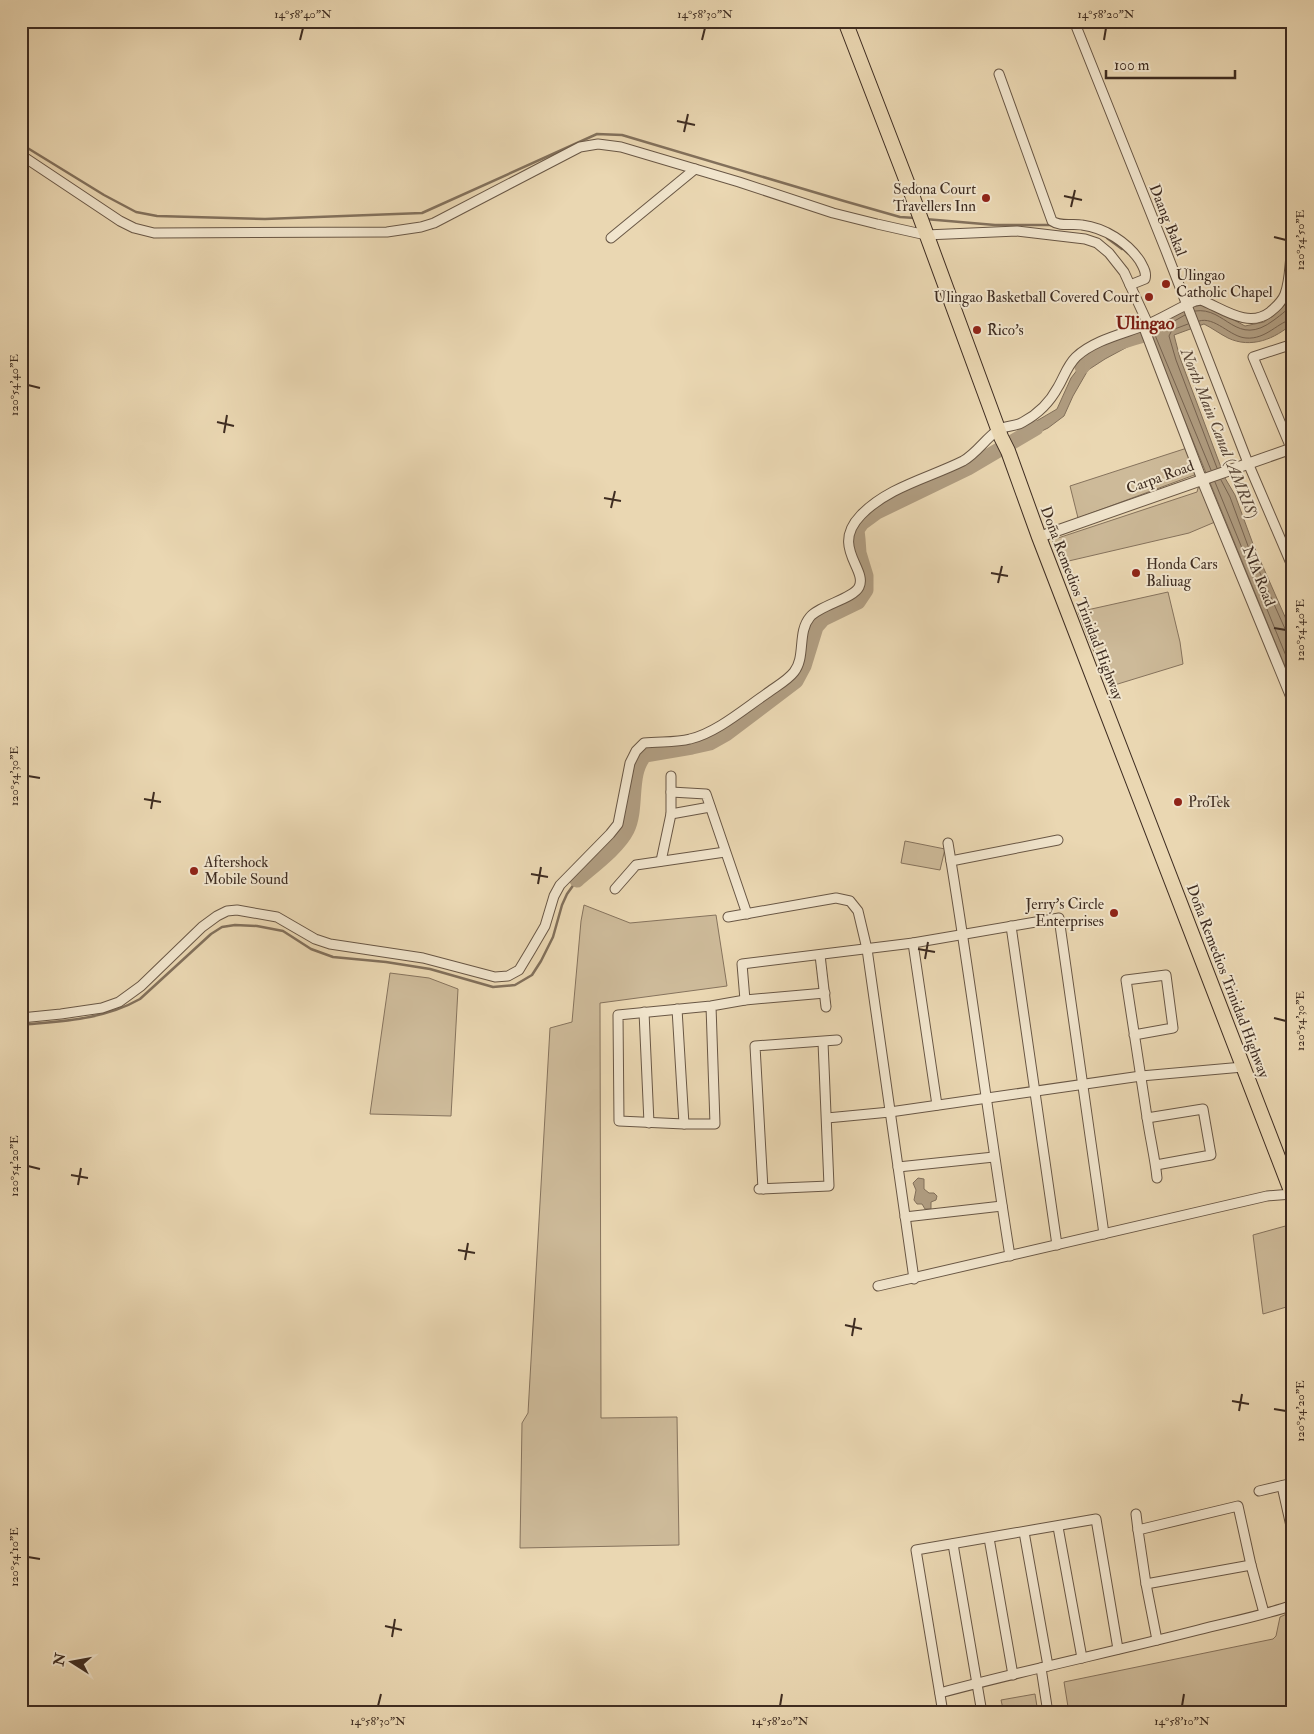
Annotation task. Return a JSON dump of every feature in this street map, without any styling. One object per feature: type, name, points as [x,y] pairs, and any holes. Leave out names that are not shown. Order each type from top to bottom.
[{"type":"highway","name":"Doña Remedios Trinidad Highway","points":[[845,21],[1008,451],[1038,537],[1292,1195]]},
{"type":"street","name":"Daang Bakal","points":[[1074,21],[1248,464],[1293,568]]},
{"type":"street","points":[[999,74],[1052,220],[1059,224],[1082,224],[1096,227],[1119,239],[1138,258],[1146,272],[1145,279],[1130,285]]},
{"type":"street","name":"NIA Road","points":[[21,155],[120,221],[134,228],[154,232],[387,232],[412,229],[434,223],[580,147],[598,144],[622,147],[834,213],[876,224],[925,232],[1017,231],[1085,239],[1097,243],[1109,253],[1124,272],[1130,285],[1293,701]]},
{"type":"street","points":[[610,238],[695,169]]},
{"type":"street","points":[[21,1018],[102,1008],[119,1002],[141,986],[202,927],[227,911],[237,910],[277,917],[315,939],[330,944],[423,958],[495,977],[508,976],[519,970],[545,926],[554,896],[560,885],[618,824],[630,763],[636,751],[644,743],[692,739],[714,729],[783,682],[794,672],[799,662],[808,619],[816,611],[854,592],[859,587],[860,579],[848,542],[853,524],[874,503],[887,495],[965,459],[1000,433],[1022,424],[1049,403],[1068,366],[1077,356],[1100,343],[1146,329],[1195,301],[1201,300],[1236,316],[1251,319],[1264,316],[1277,306],[1284,295],[1293,244]]},
{"type":"street","points":[[1292,448],[1253,357],[1293,344]]},
{"type":"street","name":"Carpa Road","points":[[1038,537],[1204,477],[1292,448]]},
{"type":"street","points":[[661,862],[672,814],[671,776]]},
{"type":"street","points":[[671,792],[706,794],[747,914]]},
{"type":"street","points":[[672,814],[710,807]]},
{"type":"street","points":[[951,861],[1058,840]]},
{"type":"street","points":[[948,843],[1010,1256]]},
{"type":"street","points":[[615,889],[636,865],[725,852]]},
{"type":"street","points":[[728,916],[836,898],[850,902],[858,911],[867,949],[914,1278]]},
{"type":"street","points":[[745,1000],[742,964],[913,943],[1059,918],[1104,1234]]},
{"type":"street","points":[[1010,926],[1036,1091],[1057,1245]]},
{"type":"street","points":[[913,943],[937,1105]]},
{"type":"street","points":[[820,955],[826,1007]]},
{"type":"street","points":[[1134,1035],[1173,1028],[1166,975],[1126,980],[1134,1035],[1141,1076],[1147,1118],[1156,1164],[1157,1178]]},
{"type":"street","points":[[711,1006],[715,1124],[619,1121],[618,1016],[711,1006],[745,1000],[825,994]]},
{"type":"street","points":[[677,1009],[684,1124]]},
{"type":"street","points":[[644,1012],[648,1123]]},
{"type":"street","points":[[823,1042],[829,1186],[761,1189],[755,1046],[837,1040]]},
{"type":"street","points":[[827,1118],[890,1112],[1141,1076],[1243,1066]]},
{"type":"street","points":[[1147,1118],[1203,1109],[1211,1155],[1156,1164]]},
{"type":"street","points":[[898,1167],[994,1157]]},
{"type":"street","points":[[878,1286],[1267,1196],[1292,1195]]},
{"type":"street","points":[[905,1217],[1002,1206]]},
{"type":"street","points":[[1259,1491],[1293,1483]]},
{"type":"street","points":[[1282,1486],[1293,1535]]},
{"type":"street","points":[[1138,1530],[1238,1506],[1264,1613]]},
{"type":"street","points":[[1136,1514],[1146,1584],[1157,1640]]},
{"type":"street","points":[[942,1713],[916,1550],[1096,1519],[1118,1649]]},
{"type":"street","points":[[1058,1527],[1082,1658]]},
{"type":"street","points":[[1024,1532],[1044,1667],[1048,1713]]},
{"type":"street","points":[[988,1538],[1013,1675]]},
{"type":"street","points":[[953,1544],[982,1713]]},
{"type":"street","points":[[1146,1584],[1251,1565]]},
{"type":"street","points":[[940,1693],[1157,1640],[1293,1604]]},
{"type":"shaded area","points":[[1187,448],[1197,474],[1078,518],[1070,486]]},
{"type":"shaded area","points":[[1201,486],[1215,522],[1189,533],[1060,563],[1052,540],[1197,492]]},
{"type":"shaded area","points":[[1168,592],[1180,642],[1183,664],[1108,687],[1078,612]]},
{"type":"shaded area","points":[[905,841],[945,849],[940,870],[901,863]]},
{"type":"shaded area","points":[[584,905],[630,923],[716,915],[727,986],[600,1003],[601,1418],[677,1417],[679,1545],[520,1548],[522,1423],[528,1413],[550,1028],[572,1022]]},
{"type":"shaded area","points":[[390,973],[429,978],[458,989],[451,1116],[370,1114]]},
{"type":"shaded area","points":[[1289,1225],[1293,1234],[1293,1305],[1263,1314],[1253,1235]]},
{"type":"shaded area","points":[[1293,1611],[1293,1713],[1069,1713],[1064,1682],[1273,1639],[1276,1636],[1280,1617]]},
{"type":"shaded area","points":[[1035,1694],[1038,1713],[1004,1713],[1001,1700]]},
{"type":"water","name":"North Main Canal (AMRIS)","points":[[1293,273],[1293,323],[1271,338],[1245,343],[1228,338],[1204,324],[1174,335],[1180,358],[1225,478],[1235,495],[1253,544],[1293,635],[1293,686],[1151,338],[1142,339],[1088,370],[1064,416],[1048,428],[1019,442],[1016,433],[1057,409],[1071,378],[1085,360],[1130,338],[1149,332],[1184,310],[1196,306],[1203,305],[1214,309],[1245,326],[1264,322],[1284,306],[1292,293]]},
{"type":"water","points":[[918,1178],[924,1179],[924,1189],[937,1196],[936,1200],[931,1202],[931,1209],[925,1209],[922,1204],[917,1204],[914,1200],[916,1190],[913,1183]]},
{"type":"waterway","points":[[21,144],[104,195],[136,212],[157,216],[265,219],[422,213],[597,134],[622,135],[900,217],[915,218]]},
{"type":"waterway","points":[[925,219],[995,225],[1052,225]]},
{"type":"waterway","points":[[1107,238],[1122,249]]},
{"type":"waterway","points":[[1082,367],[1101,350],[1144,335]]},
{"type":"waterway","points":[[577,880],[611,850],[627,830],[632,812],[637,772],[645,755],[710,743],[726,734],[796,681],[804,666],[816,627],[823,619],[858,602],[866,590],[866,576],[859,553],[857,530],[862,523],[877,512],[968,468],[1036,428]]},
{"type":"waterway","points":[[21,1025],[67,1021],[97,1015],[126,1006],[140,999],[211,934],[222,927],[235,925],[257,926],[283,931],[311,949],[333,957],[386,962],[430,969],[493,987],[515,985],[532,975],[541,961],[553,937],[562,905],[577,880]]},
{"type":"place","name":"Sedona Court Travellers Inn","points":[[986,198]]},
{"type":"place","name":"Ulingao Catholic Chapel","points":[[1166,284]]},
{"type":"place","name":"Ulingao Basketball Covered Court","points":[[1149,297]]},
{"type":"place","name":"Rico's","points":[[977,330]]},
{"type":"place","name":"Honda Cars Baliuag","points":[[1136,573]]},
{"type":"place","name":"ProTek","points":[[1178,802]]},
{"type":"place","name":"Aftershock Mobile Sound","points":[[194,871]]},
{"type":"place","name":"Jerry's Circle Enterprises","points":[[1114,913]]},
{"type":"district","name":"Ulingao","points":[[1145,323]]}]
